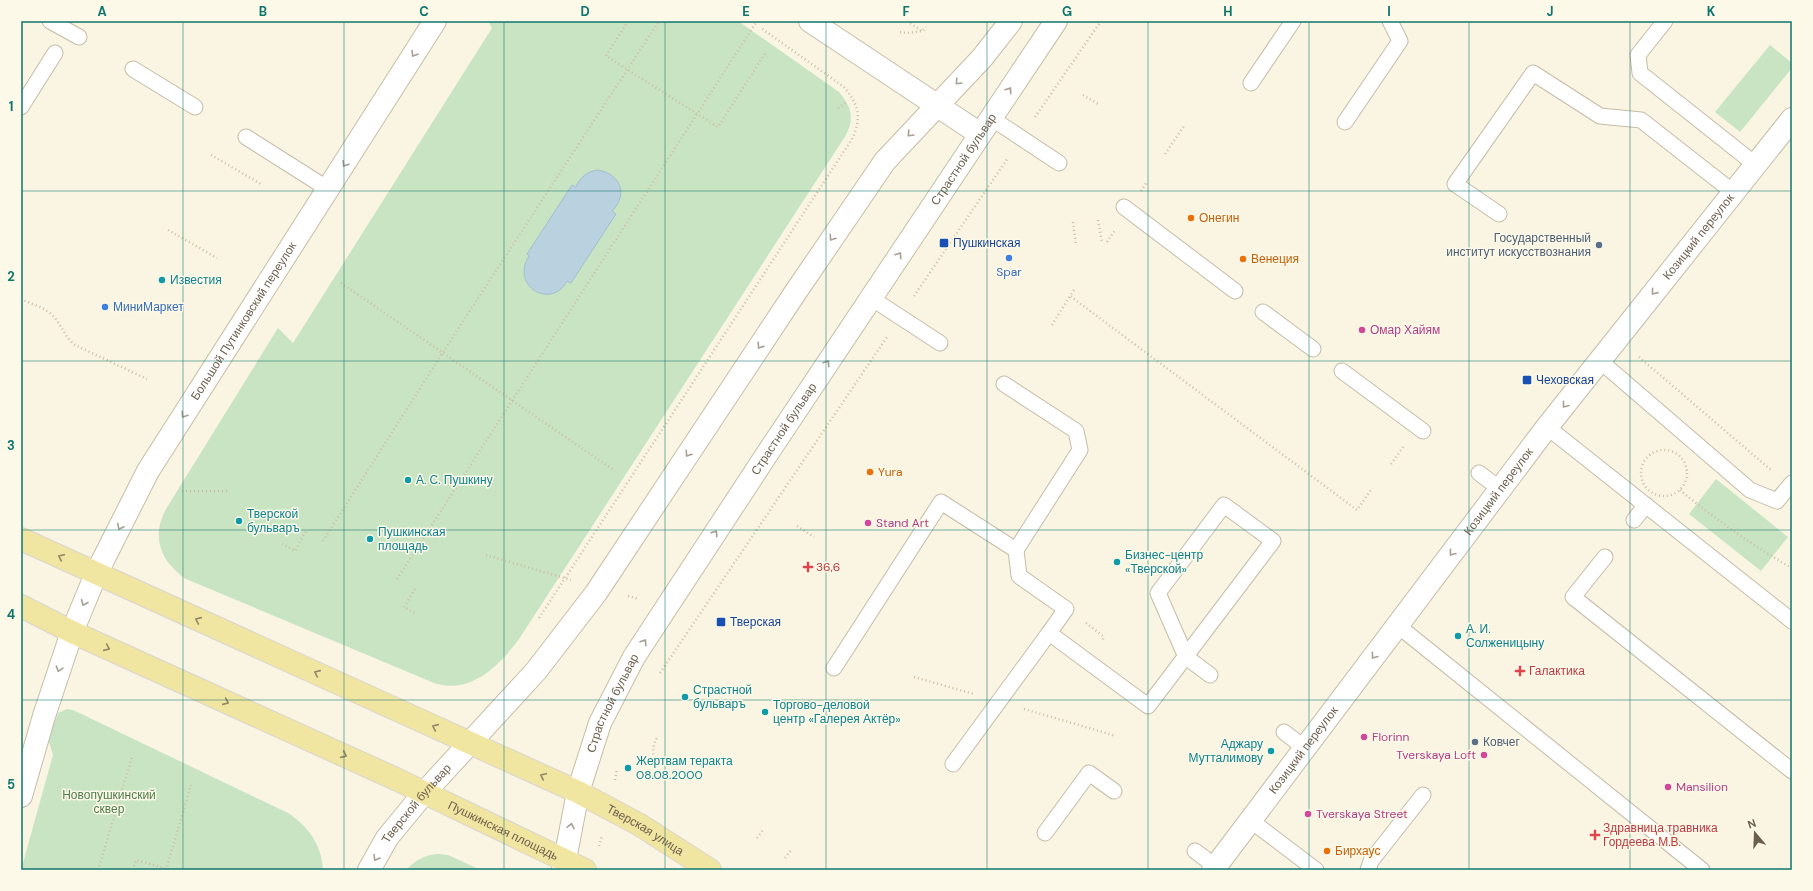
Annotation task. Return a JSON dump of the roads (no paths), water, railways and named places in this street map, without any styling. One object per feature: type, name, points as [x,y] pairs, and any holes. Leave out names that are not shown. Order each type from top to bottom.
[{"type":"main road","name":"Большой Путинковский переулок","points":[[21,796],[44,716],[72,632],[96,574],[148,471],[435,21]]},
{"type":"main road","points":[[810,21],[936,106],[985,126]]},
{"type":"main road","points":[[471,743],[536,671],[596,593],[885,161],[982,58],[1011,21]]},
{"type":"main road","name":"Страстной бульвар","points":[[564,865],[578,792],[600,723],[634,657],[1056,21]]},
{"type":"main road","name":"Козицкий переулок","points":[[1214,868],[1547,427],[1792,119]]},
{"type":"main road","points":[[21,539],[578,792]]},
{"type":"main road","points":[[21,606],[72,632]]},
{"type":"main road","name":"Пушкинская площадь","points":[[72,632],[424,793],[564,865]]},
{"type":"main road","name":"Тверской бульвар","points":[[369,870],[387,838],[424,793],[471,743]]},
{"type":"main road","name":"Тверская улица","points":[[578,792],[646,828],[710,870]]},
{"type":"main road","points":[[564,865],[585,870]]},
{"type":"lane","points":[[50,21],[79,37]]},
{"type":"lane","points":[[1251,83],[1293,21]]},
{"type":"lane","points":[[1345,122],[1400,41],[1390,21]]},
{"type":"lane","points":[[1665,21],[1638,55],[1640,73],[1756,166]]},
{"type":"lane","points":[[21,107],[55,53]]},
{"type":"lane","points":[[133,70],[195,107]]},
{"type":"lane","points":[[1499,214],[1455,184],[1533,73],[1600,116],[1641,120],[1733,192]]},
{"type":"lane","points":[[985,126],[1021,138],[1059,163]]},
{"type":"lane","points":[[246,138],[328,189]]},
{"type":"lane","points":[[1124,207],[1235,291]]},
{"type":"lane","points":[[871,298],[940,343]]},
{"type":"lane","points":[[1264,312],[1313,349]]},
{"type":"lane","points":[[1600,361],[1750,490],[1777,501],[1791,485]]},
{"type":"lane","points":[[1342,371],[1423,431]]},
{"type":"lane","points":[[953,764],[1066,609],[1019,576],[1016,550],[1080,450],[1076,431],[1004,384]]},
{"type":"lane","points":[[1547,427],[1792,621]]},
{"type":"lane","points":[[1479,473],[1500,489]]},
{"type":"lane","points":[[834,668],[941,502],[1016,550]]},
{"type":"lane","points":[[1049,633],[1148,706],[1186,657],[1273,541],[1224,505],[1158,593],[1186,657],[1210,675]]},
{"type":"lane","points":[[1634,520],[1646,505]]},
{"type":"lane","points":[[1605,557],[1573,597],[1792,771]]},
{"type":"lane","points":[[1397,625],[1702,870]]},
{"type":"lane","points":[[1284,732],[1305,748]]},
{"type":"lane","points":[[1045,832],[1089,773],[1114,791]]},
{"type":"lane","points":[[1368,870],[1371,861],[1423,795]]},
{"type":"lane","points":[[1250,820],[1316,870]]},
{"type":"lane","points":[[1195,851],[1214,868]]},
{"type":"water","points":[[597,170],[611,175],[620,185],[620,198],[612,211],[616,214],[571,283],[567,281],[560,290],[552,294],[543,294],[535,291],[529,285],[525,277],[525,267],[529,256],[527,254],[572,185],[576,187],[584,176]]},
{"type":"place","name":"Онегин","points":[[1191,218]]},
{"type":"place","name":"Пушкинская","points":[[944,243]]},
{"type":"place","name":"Государственный институт искусствознания","points":[[1599,245]]},
{"type":"place","name":"Spar","points":[[1009,258]]},
{"type":"place","name":"Венеция","points":[[1243,259]]},
{"type":"place","name":"Известия","points":[[162,280]]},
{"type":"place","name":"МиниМаркет","points":[[105,307]]},
{"type":"place","name":"Омар Хайям","points":[[1362,330]]},
{"type":"place","name":"Чеховская","points":[[1527,380]]},
{"type":"place","name":"Yura","points":[[870,472]]},
{"type":"place","name":"А. С. Пушкину","points":[[408,480]]},
{"type":"place","name":"Тверской бульваръ","points":[[239,521]]},
{"type":"place","name":"Stand Art","points":[[868,523]]},
{"type":"place","name":"Пушкинская площадь","points":[[370,539]]},
{"type":"place","name":"Бизнес-центр «Тверской»","points":[[1117,562]]},
{"type":"place","name":"36,6","points":[[808,567]]},
{"type":"place","name":"Тверская","points":[[721,622]]},
{"type":"place","name":"А. И. Солженицыну","points":[[1458,636]]},
{"type":"place","name":"Галактика","points":[[1520,671]]},
{"type":"place","name":"Страстной бульваръ","points":[[685,697]]},
{"type":"place","name":"Торгово-деловой центр «Галерея Актёр»","points":[[765,712]]},
{"type":"place","name":"Florinn","points":[[1364,737]]},
{"type":"place","name":"Ковчег","points":[[1475,742]]},
{"type":"place","name":"Аджару Мутталимову","points":[[1271,751]]},
{"type":"place","name":"Tverskaya Loft","points":[[1484,755]]},
{"type":"place","name":"Жертвам теракта 08.08.2000","points":[[628,768]]},
{"type":"place","name":"Mansilion","points":[[1668,787]]},
{"type":"place","name":"Tverskaya Street","points":[[1308,814]]},
{"type":"place","name":"Здравница травника Гордеева М.В.","points":[[1595,835]]},
{"type":"place","name":"Бирхаус","points":[[1327,851]]},
{"type":"park label","name":"Новопушкинский сквер","points":[[109,802]]}]
